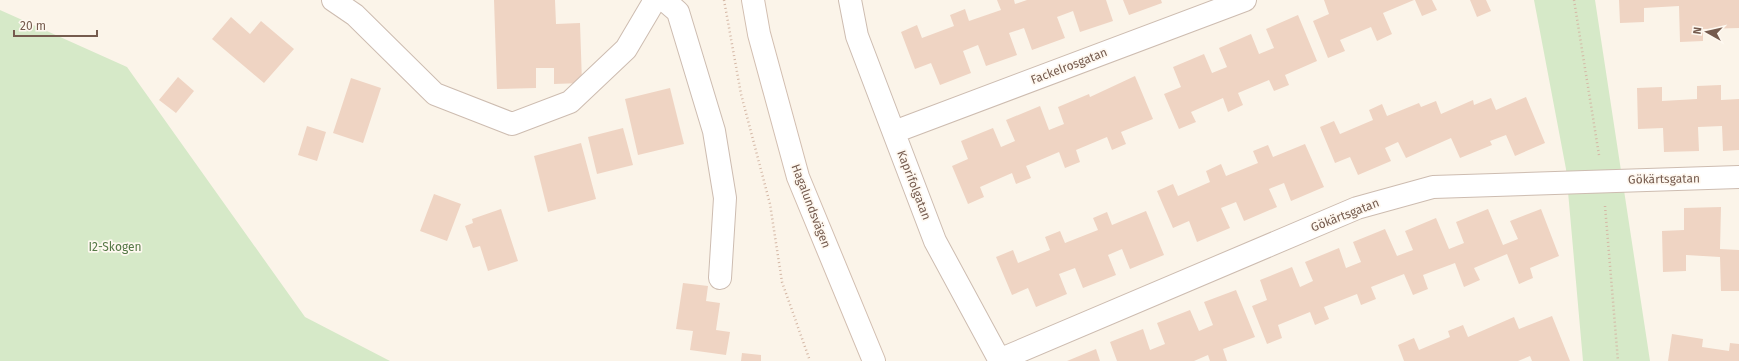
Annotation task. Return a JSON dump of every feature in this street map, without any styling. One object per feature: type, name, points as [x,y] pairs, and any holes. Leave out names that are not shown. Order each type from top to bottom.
[{"type":"street","points":[[333,0],[355,15],[435,94],[512,124],[570,102],[626,49],[654,0]]},
{"type":"street","points":[[664,0],[678,12],[714,131],[725,198],[720,278]]},
{"type":"street","name":"Hagalundsvägen","points":[[753,0],[759,34],[798,177],[874,361]]},
{"type":"street","name":"Kaprifolgatan","points":[[850,0],[857,36],[935,241],[999,360]]},
{"type":"street","name":"Fackelrosgatan","points":[[894,132],[1245,0]]},
{"type":"street","name":"Gökärtsgatan","points":[[999,360],[1357,208],[1433,186],[1739,177]]},
{"type":"path","points":[[724,0],[741,94],[770,204],[782,282],[810,361]]},
{"type":"green space","points":[[1534,0],[1595,0],[1650,361],[1583,361],[1566,169]]},
{"type":"green space","name":"I2-Skogen","points":[[0,10],[127,67],[305,317],[390,361],[0,361]]},
{"type":"building","points":[[494,0],[555,0],[556,24],[580,23],[582,83],[554,84],[554,68],[536,68],[536,88],[497,89]]},
{"type":"building","points":[[997,0],[1014,0],[1015,4],[1027,0],[1106,0],[1113,21],[1080,32],[1073,11],[1057,17],[1065,38],[1032,50],[1024,28],[1009,33],[1017,55],[986,66],[978,45],[963,51],[971,73],[940,85],[931,63],[915,69],[901,32],[917,25],[922,38],[954,26],[950,15],[965,9],[969,21],[1001,10]]},
{"type":"building","points":[[1123,0],[1161,0],[1162,3],[1129,15]]},
{"type":"building","points":[[1324,0],[1414,0],[1383,13],[1392,34],[1377,41],[1371,27],[1340,40],[1345,51],[1328,58],[1313,21],[1329,14]]},
{"type":"building","points":[[1415,0],[1432,0],[1437,10],[1422,16]]},
{"type":"building","points":[[1470,0],[1486,0],[1491,11],[1477,17]]},
{"type":"building","points":[[1619,0],[1739,0],[1739,28],[1703,29],[1703,41],[1680,42],[1679,6],[1644,8],[1644,22],[1620,23]]},
{"type":"building","points":[[1298,15],[1317,61],[1285,75],[1289,85],[1274,91],[1269,80],[1238,93],[1243,105],[1228,112],[1223,98],[1191,112],[1196,122],[1179,129],[1164,94],[1181,87],[1173,67],[1204,54],[1212,73],[1227,67],[1219,48],[1251,34],[1259,54],[1274,48],[1266,29]]},
{"type":"building","points":[[231,17],[250,34],[261,21],[294,49],[264,83],[212,39]]},
{"type":"building","points":[[1135,76],[1153,119],[1121,132],[1126,144],[1112,150],[1107,137],[1076,150],[1080,162],[1065,168],[1059,152],[1026,166],[1031,178],[1016,184],[1012,173],[980,187],[984,197],[968,204],[952,166],[968,159],[961,141],[993,128],[1001,147],[1015,141],[1006,120],[1040,106],[1049,130],[1064,124],[1058,107],[1089,94],[1090,97]]},
{"type":"building","points":[[178,77],[194,91],[176,113],[159,100]]},
{"type":"building","points":[[351,78],[381,88],[363,143],[333,133]]},
{"type":"building","points":[[1721,85],[1721,100],[1739,99],[1739,150],[1723,151],[1722,126],[1698,127],[1699,151],[1664,152],[1663,128],[1638,129],[1637,88],[1662,87],[1662,101],[1697,99],[1697,86]]},
{"type":"building","points":[[670,88],[684,144],[638,155],[625,99]]},
{"type":"building","points":[[1526,97],[1545,143],[1515,156],[1506,135],[1490,141],[1492,145],[1460,158],[1451,138],[1406,158],[1398,142],[1385,148],[1391,161],[1358,175],[1350,157],[1335,163],[1320,127],[1334,121],[1340,134],[1373,120],[1369,110],[1382,104],[1387,116],[1419,103],[1421,107],[1436,101],[1441,114],[1473,100],[1474,105],[1491,98],[1496,110]]},
{"type":"building","points":[[307,126],[326,132],[317,161],[298,155]]},
{"type":"building","points":[[623,128],[633,165],[597,174],[588,137]]},
{"type":"building","points":[[581,143],[596,199],[548,212],[534,156]]},
{"type":"building","points":[[1305,144],[1324,187],[1291,201],[1284,183],[1269,189],[1277,207],[1244,221],[1236,202],[1221,208],[1230,228],[1197,242],[1189,221],[1173,228],[1157,191],[1173,184],[1178,196],[1210,182],[1206,171],[1221,164],[1226,176],[1258,163],[1253,151],[1268,145],[1273,157]]},
{"type":"building","points":[[434,194],[461,204],[447,241],[420,231]]},
{"type":"building","points":[[1721,207],[1720,249],[1739,250],[1739,291],[1721,291],[1720,257],[1686,255],[1686,271],[1663,272],[1662,231],[1684,230],[1684,208]]},
{"type":"building","points":[[501,209],[518,261],[488,271],[480,246],[473,248],[465,226],[473,223],[472,219]]},
{"type":"building","points":[[1488,209],[1503,245],[1518,239],[1510,221],[1541,209],[1559,256],[1530,268],[1533,278],[1519,284],[1507,254],[1474,268],[1480,280],[1464,287],[1455,263],[1423,275],[1428,289],[1413,295],[1404,274],[1371,287],[1376,299],[1361,305],[1357,294],[1324,307],[1329,319],[1315,325],[1310,312],[1278,325],[1282,338],[1267,344],[1252,306],[1267,300],[1260,280],[1292,267],[1300,287],[1313,281],[1305,262],[1339,248],[1346,268],[1361,262],[1353,242],[1385,229],[1397,256],[1413,250],[1405,231],[1436,218],[1449,249],[1464,243],[1456,222]]},
{"type":"building","points":[[1146,211],[1164,255],[1130,269],[1122,249],[1108,255],[1116,275],[1083,288],[1075,268],[1059,274],[1067,294],[1036,307],[1028,288],[1012,295],[996,257],[1013,250],[1018,263],[1050,250],[1045,237],[1060,231],[1065,243],[1098,230],[1093,218],[1107,212],[1112,225]]},
{"type":"building","points":[[683,283],[708,286],[706,301],[720,303],[716,330],[730,332],[726,355],[690,350],[693,331],[676,329]]},
{"type":"building","points":[[1236,290],[1255,337],[1223,349],[1227,361],[1210,361],[1208,355],[1194,361],[1117,361],[1110,342],[1143,329],[1150,350],[1165,344],[1157,323],[1190,310],[1199,331],[1213,325],[1204,302]]},
{"type":"building","points":[[1552,316],[1570,361],[1532,361],[1530,356],[1518,361],[1404,361],[1398,345],[1414,338],[1419,350],[1450,337],[1448,331],[1463,325],[1468,337],[1514,317],[1519,329]]},
{"type":"building","points":[[1672,334],[1703,339],[1702,347],[1729,351],[1730,343],[1739,344],[1739,361],[1668,361]]},
{"type":"building","points":[[1096,349],[1100,361],[1067,361]]},
{"type":"building","points":[[742,353],[761,355],[761,361],[741,361]]}]
